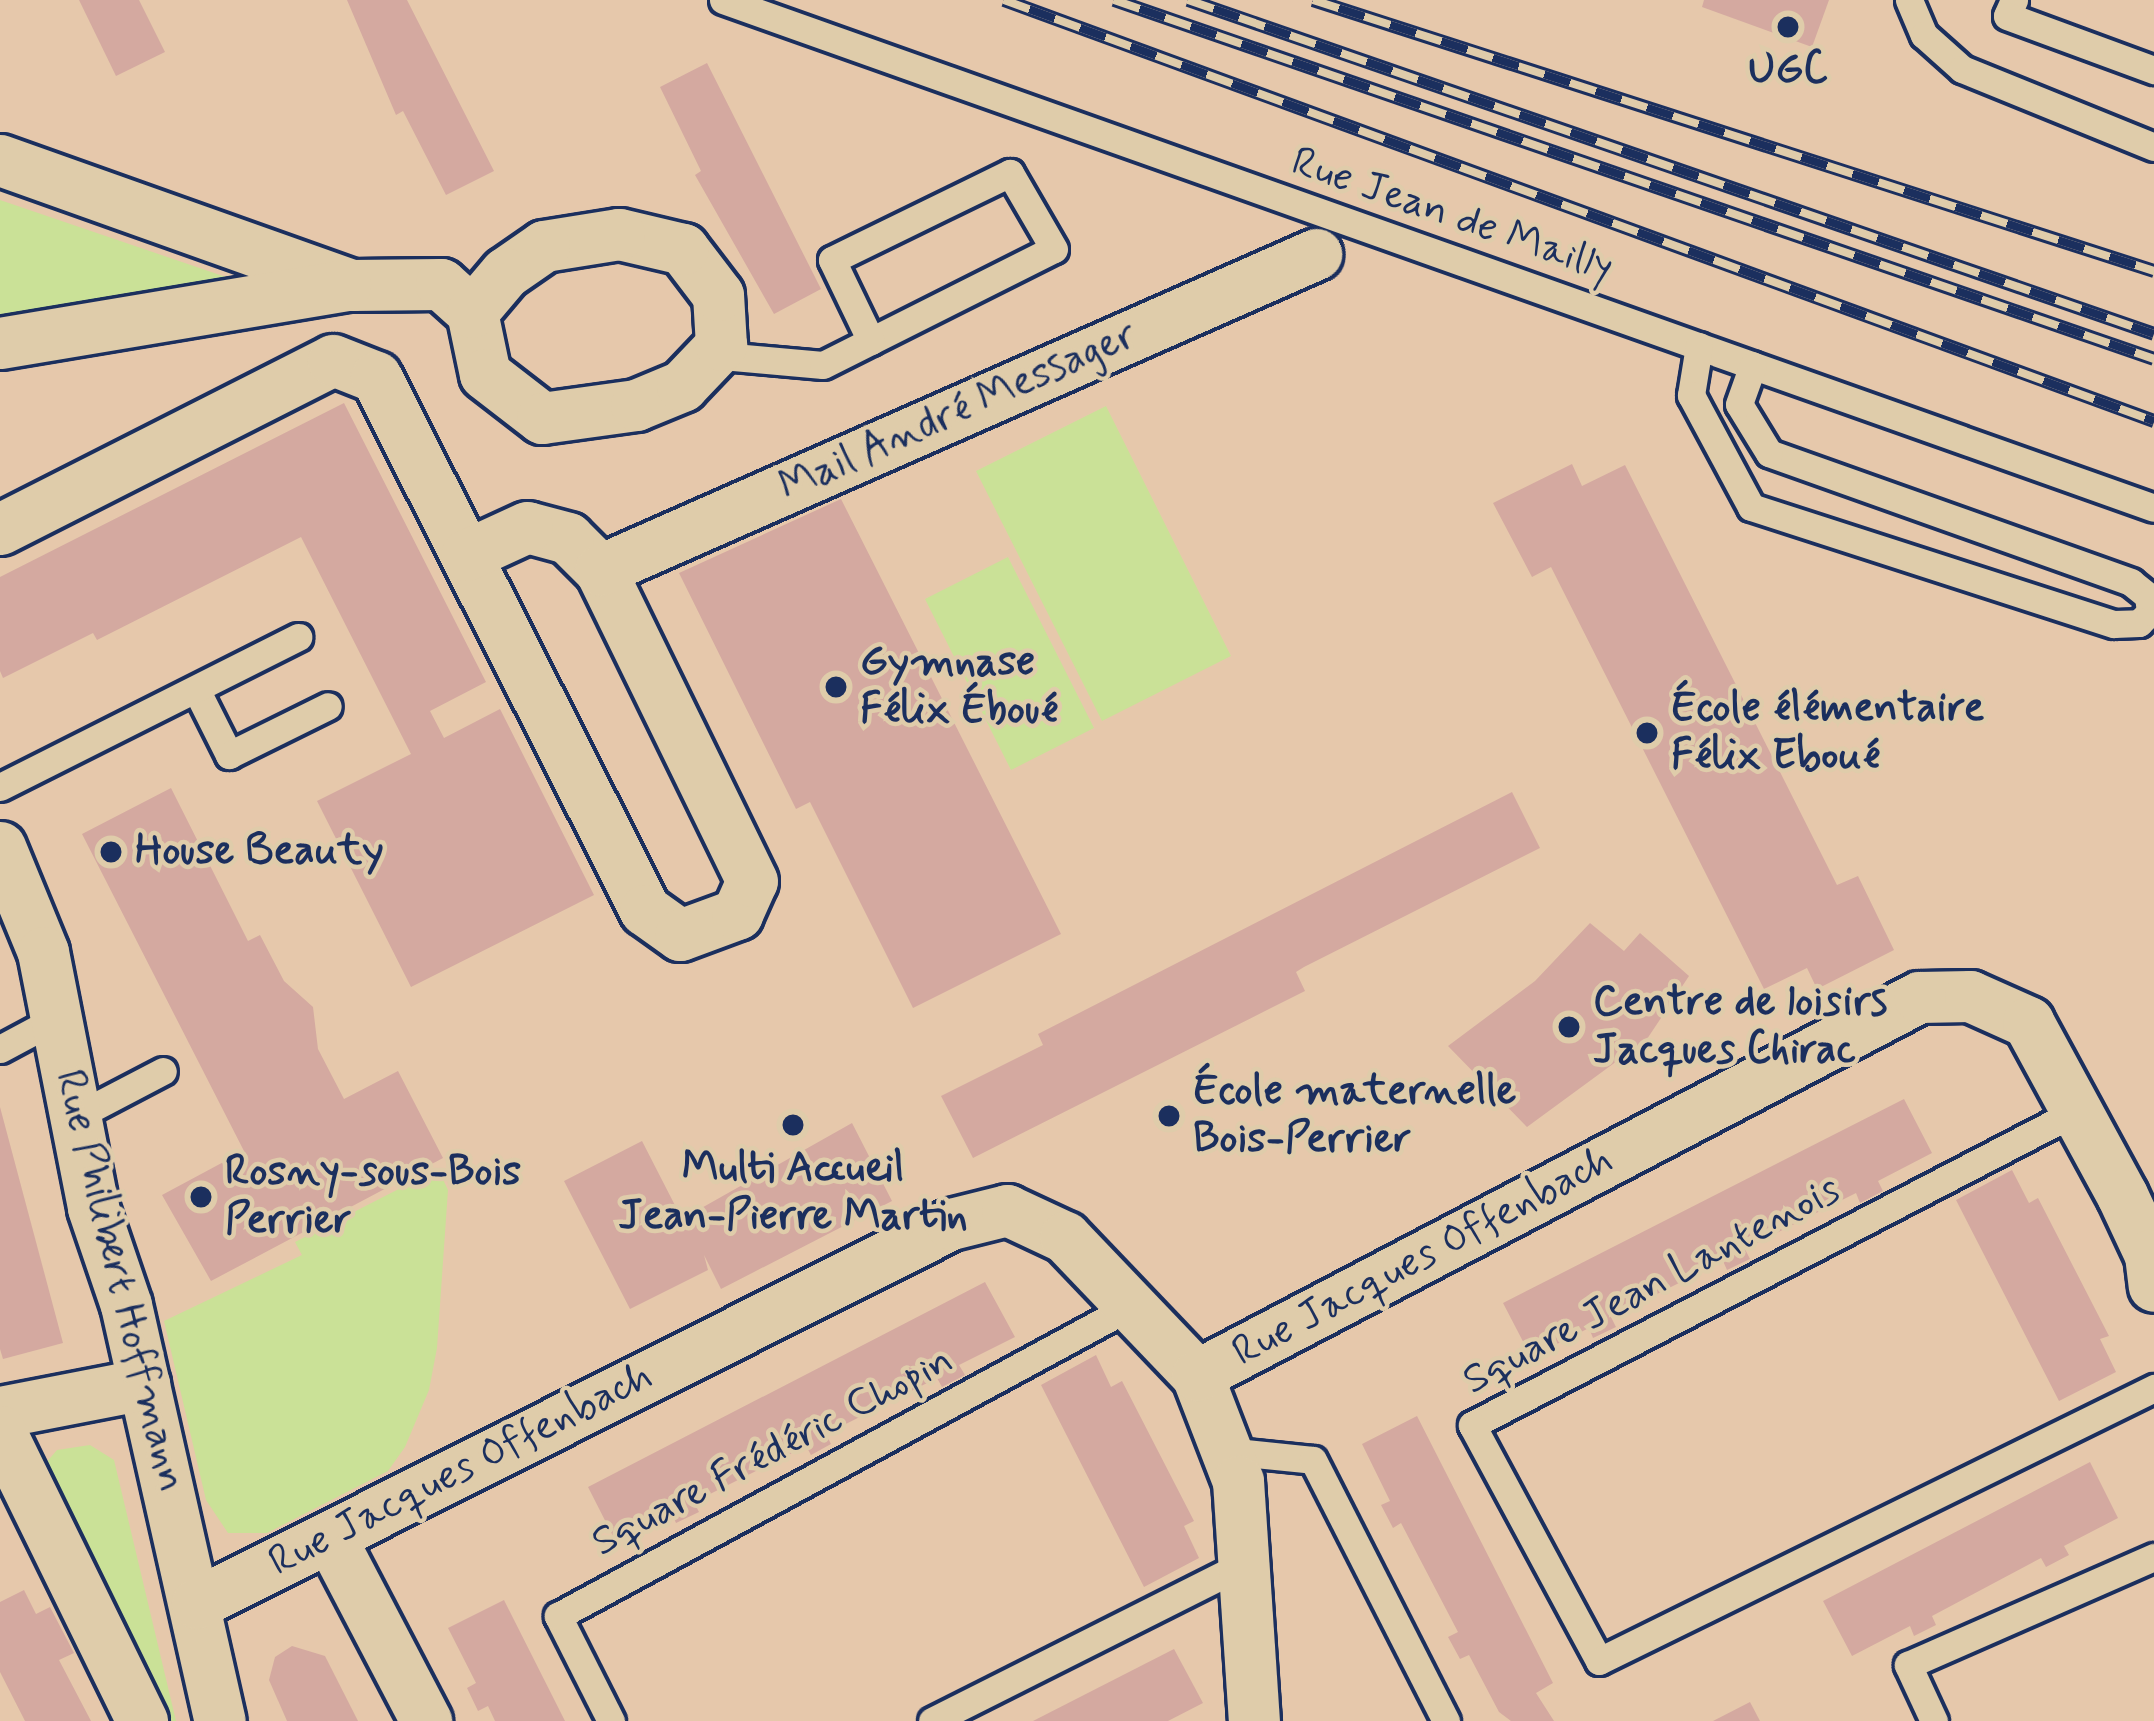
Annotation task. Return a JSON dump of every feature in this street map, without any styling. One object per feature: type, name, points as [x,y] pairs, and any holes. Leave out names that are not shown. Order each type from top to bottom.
[{"type":"street","points":[[0,160],[351,285]]},
{"type":"street","points":[[0,343],[351,285],[441,284],[472,312],[485,374],[542,418],[637,405],[682,386],[721,345],[718,295],[683,249],[619,234],[544,246],[505,273],[472,312]]},
{"type":"street","name":"Mail André Messager","points":[[600,570],[1316,254]]},
{"type":"street","points":[[0,529],[333,360],[376,377],[645,910],[680,935],[737,914],[752,881],[600,570],[568,538],[527,527],[466,555]]},
{"type":"street","name":"Rue Philibert Hoffmann","points":[[0,848],[43,952],[76,1117],[197,1603],[220,1721]]},
{"type":"street","name":"Rue Jacques Offenbach","points":[[197,1603],[951,1225],[1007,1210],[1065,1237],[1197,1375],[1919,997],[1970,996],[2028,1022],[2079,1110],[2138,1186],[2154,1286]]},
{"type":"street","points":[[1197,1375],[1226,1451],[1248,1562],[1254,1721]]},
{"type":"street","points":[[0,1412],[144,1384]]},
{"type":"street","points":[[0,1431],[142,1721]]},
{"type":"street","points":[[330,1537],[426,1721]]},
{"type":"lane","name":"Rue Jean de Mailly","points":[[723,0],[2154,508]]},
{"type":"lane","points":[[1909,0],[1924,34],[1962,69],[2154,147]]},
{"type":"lane","points":[[2014,0],[2007,16],[2154,70]]},
{"type":"lane","points":[[711,355],[823,365],[871,341],[1054,249],[1010,173],[832,260],[871,341]]},
{"type":"lane","points":[[1699,346],[1691,395],[1751,507],[2114,624],[2139,622],[2152,614],[2148,596],[2132,582],[1769,453],[1739,404],[1753,365]]},
{"type":"lane","points":[[0,787],[298,637]]},
{"type":"lane","points":[[196,688],[229,755],[328,706]]},
{"type":"lane","points":[[0,1048],[56,1019]]},
{"type":"lane","points":[[76,1117],[163,1071]]},
{"type":"lane","name":"Square Jean Lantenois","points":[[2079,1110],[1472,1425],[1599,1661],[2154,1388]]},
{"type":"lane","name":"Square Frédéric Chopin","points":[[611,1721],[558,1616],[1131,1306]]},
{"type":"lane","points":[[1226,1451],[1312,1460],[1446,1721]]},
{"type":"lane","points":[[1934,1721],[1908,1664],[2154,1557]]},
{"type":"lane","points":[[932,1721],[1248,1562]]},
{"type":"green space","points":[[0,200],[223,276],[228,277],[0,320]]},
{"type":"green space","points":[[1106,406],[1231,656],[1102,721],[976,471]]},
{"type":"green space","points":[[1008,557],[1094,728],[1011,770],[925,599]]},
{"type":"green space","points":[[438,1169],[448,1190],[437,1348],[429,1390],[405,1447],[388,1471],[267,1533],[228,1533],[206,1500],[164,1321],[302,1255],[295,1242]]},
{"type":"green space","points":[[90,1445],[114,1460],[176,1721],[155,1721],[44,1465],[57,1450]]},
{"type":"building","points":[[79,0],[139,0],[165,52],[116,76]]},
{"type":"building","points":[[347,0],[407,0],[494,171],[446,195],[403,111],[396,115]]},
{"type":"building","name":"UGC","points":[[1704,0],[1829,0],[1812,47],[1702,7]]},
{"type":"building","points":[[707,63],[821,289],[774,314],[695,175],[701,171],[660,87]]},
{"type":"building","points":[[344,403],[486,682],[430,711],[444,738],[500,709],[594,895],[411,987],[317,801],[411,754],[301,537],[97,640],[93,633],[3,678],[0,671],[0,577]]},
{"type":"building","points":[[1572,464],[1582,486],[1625,465],[1837,885],[1858,876],[1894,950],[1817,989],[1807,968],[1764,989],[1551,567],[1532,577],[1493,503]]},
{"type":"building","name":"Gymnase Félix Éboué","points":[[841,499],[1061,934],[913,1008],[810,802],[796,809],[679,573]]},
{"type":"building","points":[[171,788],[248,941],[260,935],[284,981],[313,1007],[318,1049],[344,1099],[398,1071],[443,1158],[211,1281],[162,1195],[244,1151],[82,834]]},
{"type":"building","points":[[1512,792],[1540,848],[1304,967],[1296,972],[1305,991],[973,1158],[941,1096],[1043,1045],[1038,1034]]},
{"type":"building","name":"Centre de loisirs Jacques Chirac","points":[[1590,923],[1624,951],[1640,933],[1689,976],[1647,1039],[1527,1127],[1448,1046],[1535,981]]},
{"type":"building","points":[[1904,1099],[1932,1153],[1878,1181],[1883,1191],[1860,1203],[1856,1193],[1745,1249],[1750,1259],[1727,1270],[1723,1261],[1611,1317],[1616,1327],[1593,1338],[1589,1328],[1531,1357],[1503,1303]]},
{"type":"building","points":[[0,1107],[63,1343],[3,1359],[0,1349]]},
{"type":"building","points":[[852,1123],[892,1201],[721,1289],[704,1255],[708,1270],[630,1309],[564,1181],[642,1141],[682,1219]]},
{"type":"building","points":[[2012,1170],[2029,1203],[2038,1198],[2109,1336],[2100,1339],[2116,1372],[2059,1401],[1956,1200]]},
{"type":"building","points":[[985,1282],[1015,1337],[959,1365],[965,1375],[942,1387],[937,1378],[826,1434],[831,1444],[811,1455],[806,1446],[694,1502],[699,1512],[676,1523],[672,1514],[616,1542],[588,1487]]},
{"type":"building","points":[[1096,1355],[1111,1387],[1122,1381],[1194,1521],[1184,1526],[1199,1558],[1144,1587],[1041,1385]]},
{"type":"building","points":[[1417,1416],[1553,1683],[1536,1693],[1554,1721],[1511,1721],[1499,1712],[1469,1655],[1460,1659],[1448,1637],[1458,1632],[1401,1523],[1393,1528],[1381,1505],[1390,1501],[1362,1444]]},
{"type":"building","points":[[2090,1462],[2118,1518],[2064,1546],[2069,1555],[2046,1567],[2041,1558],[1932,1616],[1936,1625],[1914,1636],[1910,1626],[1852,1656],[1823,1601]]},
{"type":"building","points":[[24,1590],[36,1614],[50,1607],[74,1653],[59,1660],[91,1721],[25,1721],[0,1672],[0,1602]]},
{"type":"building","points":[[504,1600],[565,1721],[495,1721],[488,1706],[478,1711],[467,1688],[476,1683],[448,1628]]},
{"type":"building","points":[[292,1646],[325,1656],[358,1721],[287,1721],[269,1680],[275,1657]]},
{"type":"building","points":[[1174,1649],[1203,1703],[1168,1721],[1033,1721]]},
{"type":"building","points":[[1750,1702],[1760,1721],[1713,1721]]},
{"type":"railway","points":[[1004,0],[2154,421]]},
{"type":"railway","points":[[1114,0],[2154,359]]},
{"type":"railway","points":[[1188,0],[2154,334]]},
{"type":"railway","points":[[1313,0],[2154,271]]},
{"type":"place","name":"UGC","points":[[1788,27]]},
{"type":"place","name":"Gymnase Félix Éboué","points":[[836,687]]},
{"type":"place","name":"École élémentaire Félix Eboué","points":[[1647,733]]},
{"type":"place","name":"House Beauty","points":[[111,852]]},
{"type":"place","name":"Centre de loisirs Jacques Chirac","points":[[1569,1027]]},
{"type":"place","name":"École maternelle Bois-Perrier","points":[[1169,1116]]},
{"type":"place","name":"Multi Accueil Jean-Pierre Martin","points":[[793,1125]]},
{"type":"place","name":"Rosny-sous-Bois Perrier","points":[[201,1197]]}]
